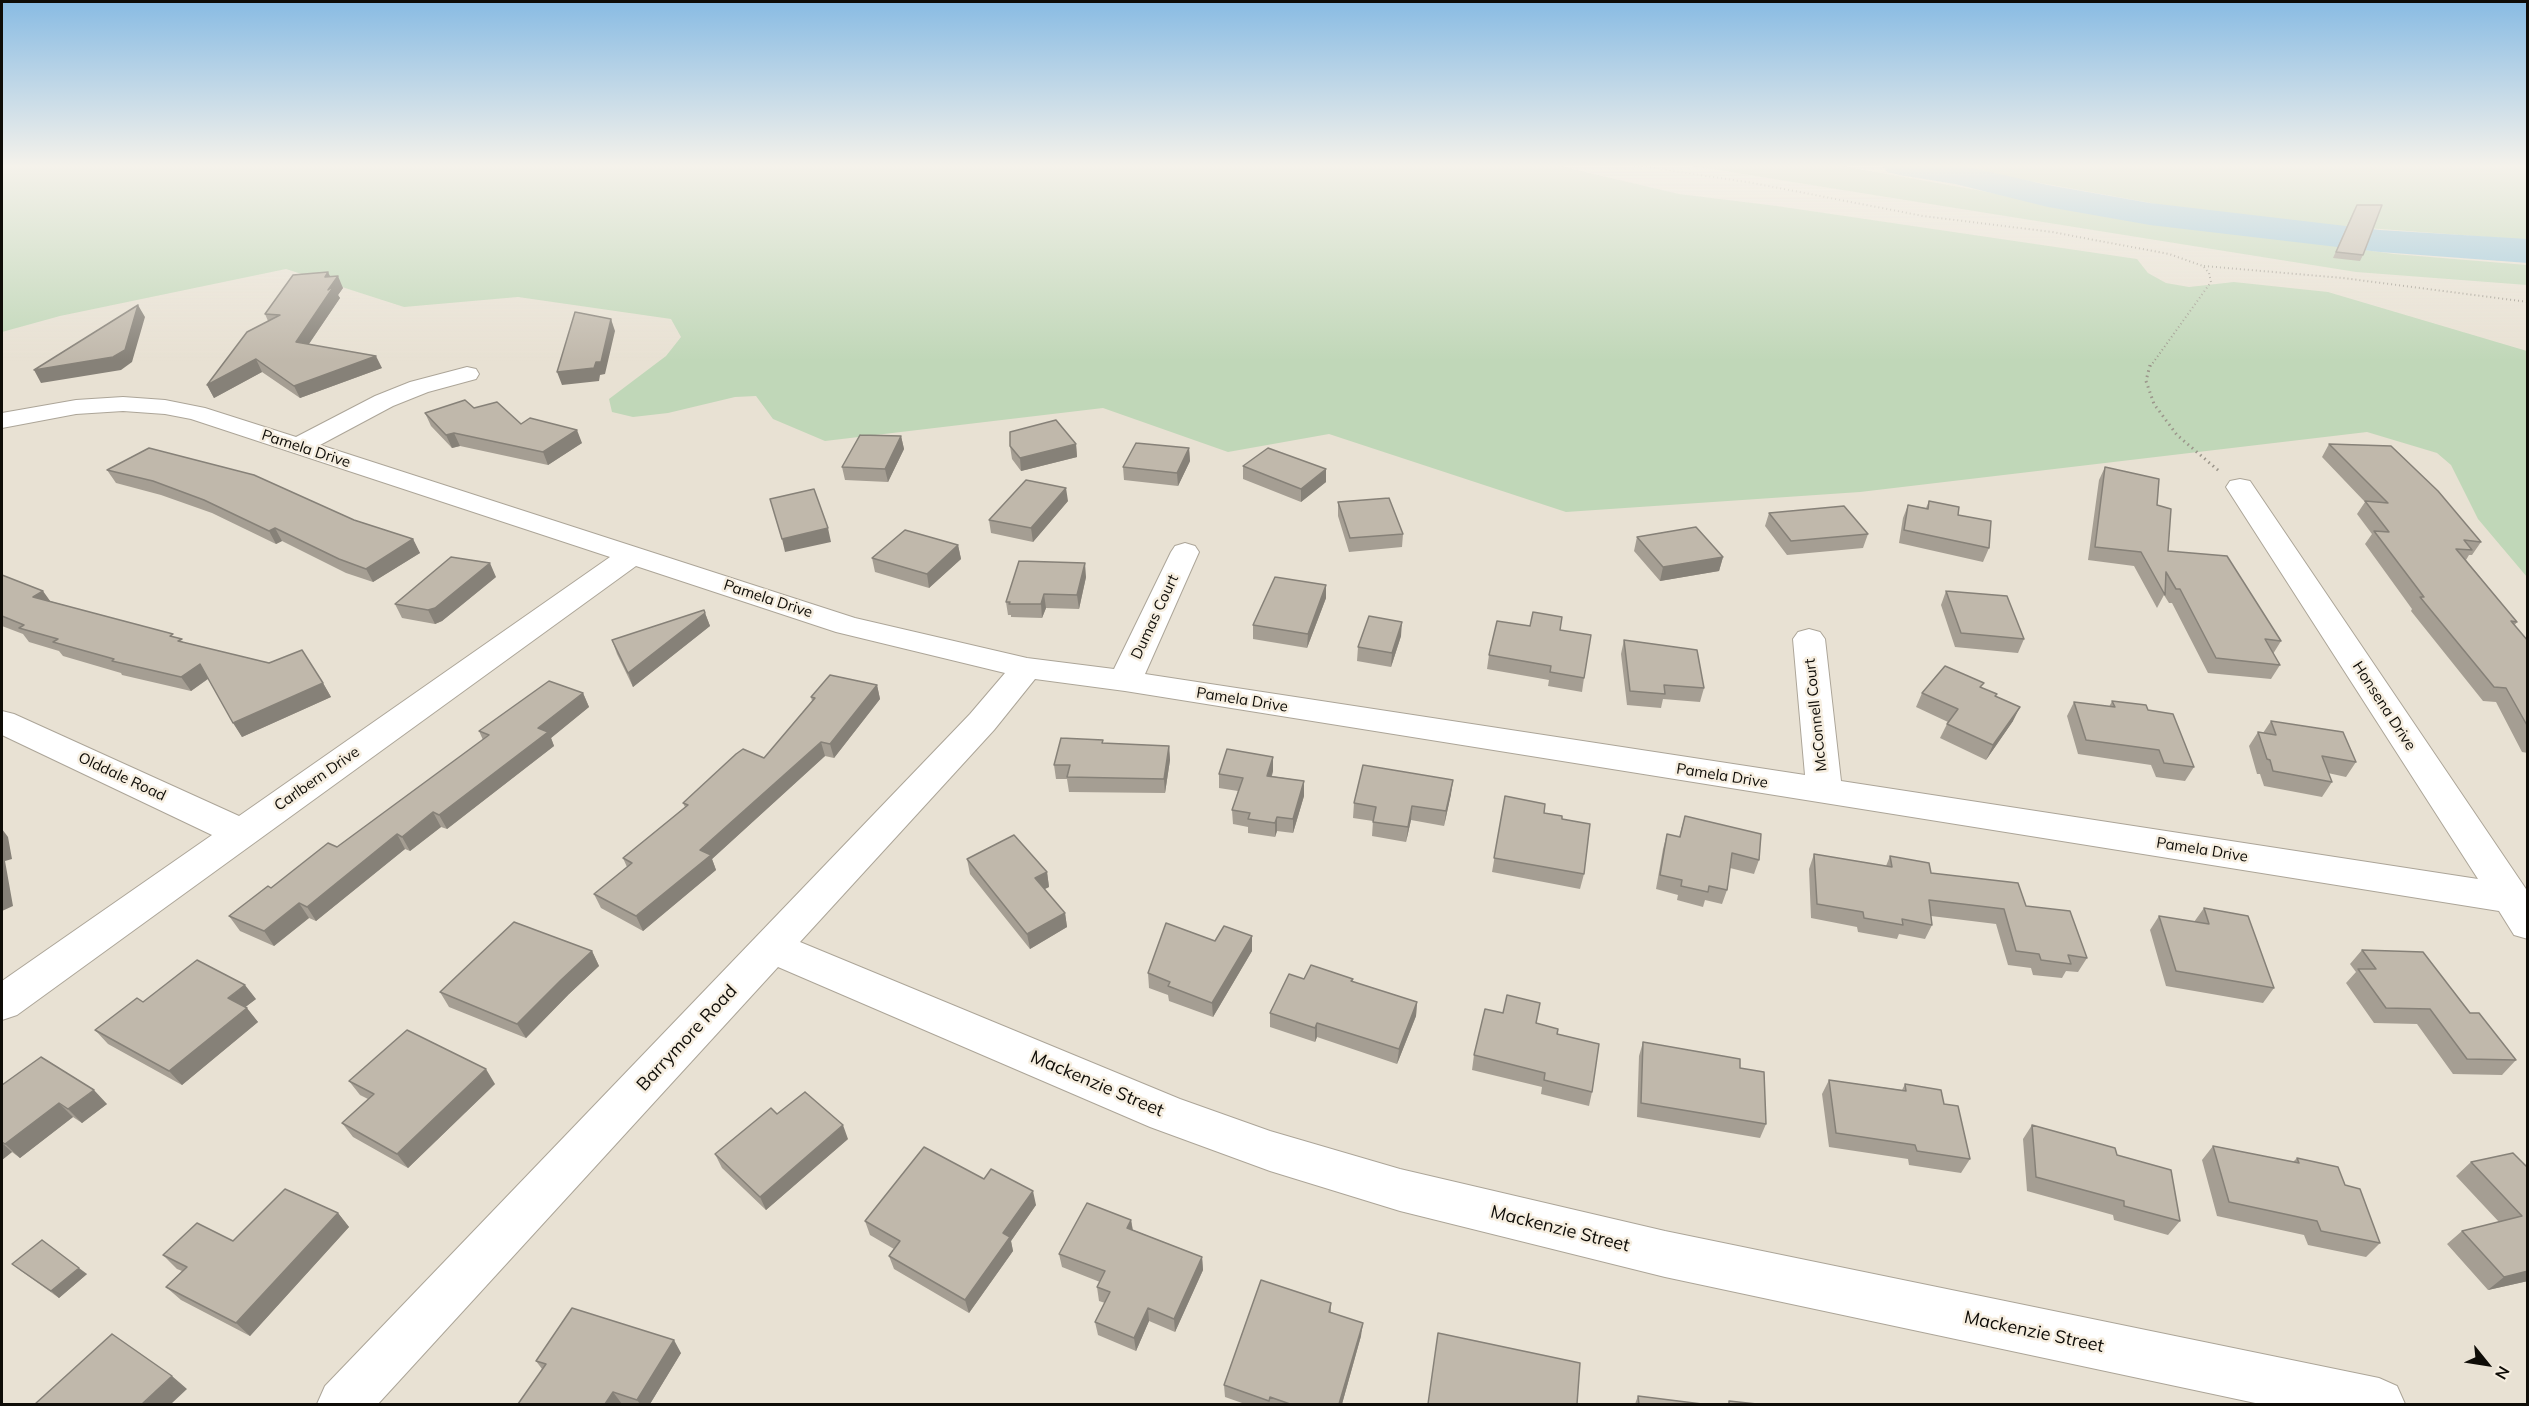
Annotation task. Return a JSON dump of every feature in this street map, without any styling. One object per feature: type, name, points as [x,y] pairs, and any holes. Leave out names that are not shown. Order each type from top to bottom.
[{"type":"street","points":[[299,446],[384,401],[419,387],[467,374]]},
{"type":"street","name":"Pamela Drive","points":[[2,420],[76,407],[123,404],[165,406],[196,413],[847,625],[1027,668],[1125,681],[1824,791],[2519,911]]},
{"type":"street","name":"Honsena Drive","points":[[2240,487],[2519,911]]},
{"type":"street","name":"Dumas Court","points":[[1125,681],[1185,552]]},
{"type":"street","name":"Carlbern Drive","points":[[2,1003],[633,555]]},
{"type":"street","name":"McConnell Court","points":[[1809,639],[1824,791]]},
{"type":"street","name":"Barrymore Road","points":[[343,1404],[974,731],[1027,668]]},
{"type":"street","name":"Olddale Road","points":[[2,722],[242,833]]},
{"type":"street","name":"Mackenzie Street","points":[[772,947],[1166,1113],[1270,1151],[1400,1190],[1665,1254],[2379,1404]]},
{"type":"path","points":[[2038,231],[2169,254],[2204,266],[2343,278],[2528,302]]},
{"type":"path","points":[[2204,266],[2210,273],[2211,282],[2155,357],[2150,365],[2146,381],[2154,404],[2176,435],[2240,487]]},
{"type":"green space","points":[[2,231],[1944,231],[2137,259],[2148,273],[2166,283],[2189,287],[2234,282],[2328,292],[2527,351],[2527,577],[2478,519],[2451,465],[2437,453],[2367,432],[1860,492],[1566,512],[1329,434],[1228,452],[1103,408],[825,441],[773,419],[756,396],[735,397],[668,413],[633,417],[612,412],[609,399],[666,356],[681,337],[671,319],[518,297],[404,307],[286,269],[60,316],[2,332]]},
{"type":"green space","points":[[2097,231],[2224,231],[2394,254],[2527,265],[2527,285],[2356,272]]},
{"type":"green space","points":[[2402,231],[2527,231],[2527,240]]},
{"type":"building","points":[[2346,231],[2372,231],[2363,255],[2336,252]]},
{"type":"building","points":[[328,272],[325,277],[338,276],[328,290],[334,286],[296,342],[376,356],[294,386],[256,359],[207,385],[247,332],[280,315],[265,314],[293,275]]},
{"type":"building","points":[[138,305],[125,350],[113,357],[34,370]]},
{"type":"building","points":[[575,312],[611,319],[601,362],[596,362],[594,368],[557,372]]},
{"type":"building","points":[[465,400],[474,408],[497,402],[521,424],[530,418],[577,430],[543,452],[454,433],[446,435],[425,413]]},
{"type":"building","points":[[1056,420],[1076,444],[1020,458],[1010,446],[1010,432]]},
{"type":"building","points":[[860,435],[901,436],[885,469],[842,467]]},
{"type":"building","points":[[1136,443],[1189,448],[1177,473],[1123,467]]},
{"type":"building","points":[[2329,444],[2391,446],[2438,491],[2481,542],[2464,540],[2472,550],[2456,549],[2517,622],[2511,621],[2528,641],[2528,727],[2506,688],[2494,687],[2420,597],[2424,597],[2374,531],[2389,532],[2365,501],[2388,503]]},
{"type":"building","points":[[149,448],[254,475],[354,520],[413,539],[366,569],[339,559],[275,528],[269,531],[204,500],[153,481],[107,470]]},
{"type":"building","points":[[1268,448],[1326,469],[1301,489],[1243,466]]},
{"type":"building","points":[[2105,467],[2159,479],[2157,505],[2171,509],[2168,551],[2227,556],[2281,641],[2265,639],[2280,665],[2216,658],[2180,589],[2176,589],[2166,572],[2165,595],[2141,552],[2095,547]]},
{"type":"building","points":[[1026,480],[1066,488],[1031,528],[989,520]]},
{"type":"building","points":[[814,489],[828,528],[782,539],[770,499]]},
{"type":"building","points":[[1389,498],[1403,534],[1350,538],[1338,502]]},
{"type":"building","points":[[1929,501],[1959,507],[1958,515],[1991,521],[1989,548],[1904,530],[1908,505],[1928,509]]},
{"type":"building","points":[[1844,506],[1868,534],[1791,541],[1769,513]]},
{"type":"building","points":[[1696,527],[1723,557],[1663,567],[1637,537]]},
{"type":"building","points":[[905,530],[958,545],[927,574],[872,558]]},
{"type":"building","points":[[451,557],[490,563],[435,608],[428,610],[395,604]]},
{"type":"building","points":[[1019,561],[1085,563],[1077,595],[1044,594],[1041,604],[1009,604],[1010,602],[1006,602]]},
{"type":"building","points":[[2,575],[43,591],[33,597],[173,634],[170,636],[182,639],[178,641],[269,663],[302,650],[323,683],[233,723],[200,664],[181,677],[112,661],[114,659],[53,642],[58,639],[19,628],[24,625],[2,616]]},
{"type":"building","points":[[1275,577],[1326,585],[1308,634],[1253,625]]},
{"type":"building","points":[[1946,591],[2007,596],[2024,639],[1961,633]]},
{"type":"building","points":[[704,610],[705,613],[628,673],[612,640]]},
{"type":"building","points":[[1533,612],[1562,617],[1560,630],[1591,635],[1584,678],[1550,672],[1551,666],[1489,655],[1497,621],[1530,626]]},
{"type":"building","points":[[1369,616],[1402,622],[1392,653],[1358,647]]},
{"type":"building","points":[[1624,640],[1697,650],[1704,688],[1664,685],[1665,694],[1630,691]]},
{"type":"building","points":[[1945,666],[1984,683],[1980,687],[2020,707],[1993,745],[1947,724],[1958,709],[1922,693]]},
{"type":"building","points":[[830,675],[877,685],[830,744],[821,742],[700,850],[711,855],[636,916],[594,894],[632,863],[623,858],[688,805],[683,803],[736,754],[743,749],[764,758],[815,698],[811,697]]},
{"type":"building","points":[[549,681],[583,693],[538,728],[548,732],[439,815],[433,812],[402,837],[397,834],[307,907],[299,903],[264,931],[229,916],[268,886],[271,888],[328,843],[337,847],[489,735],[479,731]]},
{"type":"building","points":[[2112,701],[2146,705],[2148,710],[2173,714],[2194,767],[2164,763],[2159,750],[2086,740],[2074,702],[2115,707]]},
{"type":"building","points":[[2271,721],[2343,732],[2356,762],[2322,756],[2332,782],[2273,771],[2258,732],[2276,735]]},
{"type":"building","points":[[1061,738],[1103,740],[1102,743],[1169,746],[1164,779],[1067,777],[1070,765],[1054,765]]},
{"type":"building","points":[[1227,749],[1273,757],[1267,776],[1304,781],[1293,819],[1277,817],[1275,823],[1248,819],[1250,813],[1232,810],[1243,778],[1219,774]]},
{"type":"building","points":[[1363,765],[1453,780],[1446,811],[1412,806],[1408,827],[1373,822],[1376,807],[1354,803]]},
{"type":"building","points":[[1505,796],[1545,804],[1544,813],[1590,824],[1584,874],[1494,858]]},
{"type":"building","points":[[1685,816],[1761,834],[1759,860],[1732,853],[1727,890],[1709,886],[1708,892],[1681,886],[1682,880],[1660,875],[1667,834],[1680,837]]},
{"type":"building","points":[[1014,835],[1047,872],[1035,878],[1065,913],[1027,934],[967,859]]},
{"type":"building","points":[[1814,854],[1892,867],[1890,856],[1929,863],[1931,873],[2018,883],[2026,906],[2070,911],[2087,958],[2068,955],[2071,964],[2041,960],[2039,954],[2016,951],[2004,909],[1929,900],[1932,925],[1902,919],[1903,925],[1864,918],[1863,912],[1817,904]]},
{"type":"building","points":[[2204,908],[2248,916],[2274,988],[2176,971],[2159,916],[2209,924]]},
{"type":"building","points":[[514,922],[592,951],[517,1024],[440,992]]},
{"type":"building","points":[[1166,923],[1215,941],[1224,926],[1252,936],[1212,1003],[1168,986],[1170,982],[1148,973]]},
{"type":"building","points":[[2362,950],[2423,952],[2470,1013],[2479,1013],[2516,1060],[2467,1059],[2430,1009],[2386,1008],[2358,969],[2376,969]]},
{"type":"building","points":[[197,960],[245,985],[228,998],[247,1008],[169,1071],[95,1030],[137,998],[143,1002]]},
{"type":"building","points":[[1311,965],[1353,979],[1351,981],[1417,1002],[1399,1049],[1317,1023],[1315,1028],[1270,1013],[1289,974],[1304,979]]},
{"type":"building","points":[[1507,995],[1540,1003],[1536,1023],[1558,1029],[1557,1034],[1599,1044],[1592,1092],[1544,1080],[1545,1073],[1474,1055],[1485,1009],[1503,1013]]},
{"type":"building","points":[[407,1030],[486,1069],[397,1154],[342,1123],[374,1094],[349,1081]]},
{"type":"building","points":[[1643,1042],[1740,1059],[1740,1068],[1764,1072],[1766,1124],[1641,1103]]},
{"type":"building","points":[[41,1057],[94,1090],[68,1109],[59,1103],[5,1144],[2,1142],[2,1085]]},
{"type":"building","points":[[1829,1080],[1906,1091],[1905,1084],[1941,1090],[1944,1104],[1958,1106],[1970,1159],[1917,1151],[1915,1145],[1836,1133]]},
{"type":"building","points":[[805,1092],[843,1125],[760,1197],[715,1154],[771,1108],[777,1114]]},
{"type":"building","points":[[2032,1125],[2115,1148],[2117,1155],[2171,1170],[2180,1221],[2124,1206],[2124,1201],[2036,1177]]},
{"type":"building","points":[[2213,1146],[2299,1163],[2297,1158],[2338,1167],[2345,1185],[2360,1189],[2380,1243],[2321,1231],[2317,1221],[2229,1202]]},
{"type":"building","points":[[924,1147],[984,1179],[991,1169],[1033,1191],[1003,1233],[1010,1237],[965,1300],[889,1256],[900,1241],[865,1221]]},
{"type":"building","points":[[2513,1153],[2528,1168],[2528,1271],[2504,1277],[2462,1231],[2522,1216],[2471,1162]]},
{"type":"building","points":[[285,1189],[338,1213],[236,1323],[166,1287],[187,1267],[163,1255],[197,1223],[233,1241]]},
{"type":"building","points":[[1087,1203],[1131,1220],[1127,1228],[1202,1257],[1174,1319],[1148,1308],[1134,1338],[1095,1322],[1110,1292],[1097,1287],[1105,1271],[1059,1254]]},
{"type":"building","points":[[42,1240],[79,1268],[51,1291],[12,1264]]},
{"type":"building","points":[[1261,1280],[1331,1303],[1329,1312],[1363,1323],[1339,1404],[1290,1404],[1270,1397],[1269,1401],[1224,1385]]},
{"type":"building","points":[[572,1308],[674,1340],[637,1400],[613,1392],[605,1404],[518,1404],[546,1364],[536,1361]]},
{"type":"building","points":[[1438,1333],[1580,1363],[1577,1404],[1428,1404]]},
{"type":"building","points":[[112,1334],[172,1376],[142,1404],[35,1404]]},
{"type":"building","points":[[1638,1396],[1702,1404],[1639,1404]]},
{"type":"building","points":[[1729,1401],[1757,1404],[1729,1404]]},
{"type":"waterway","points":[[2292,231],[2380,241],[2528,251]]}]
